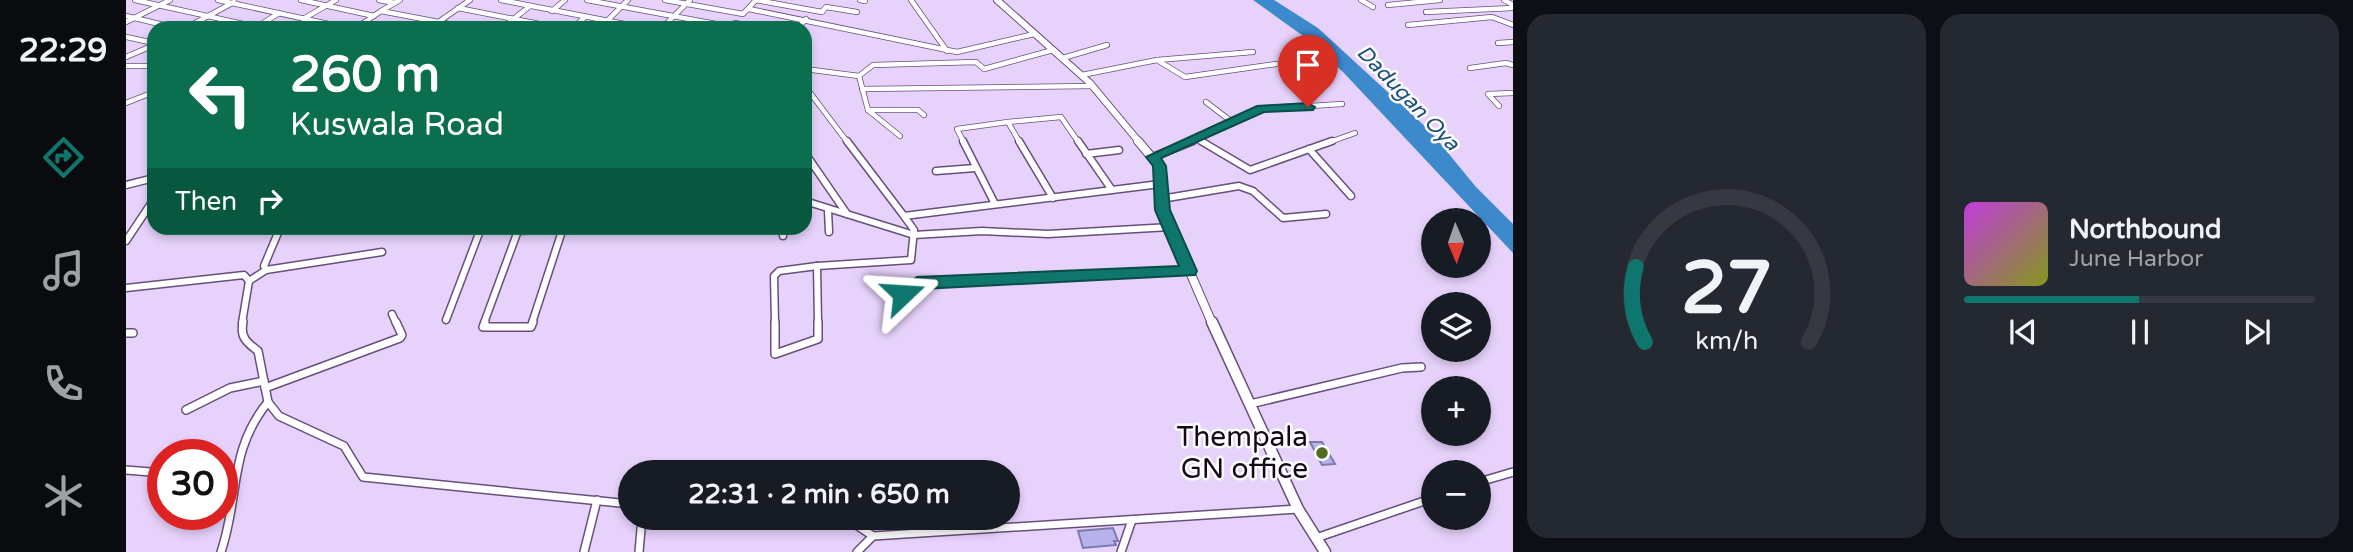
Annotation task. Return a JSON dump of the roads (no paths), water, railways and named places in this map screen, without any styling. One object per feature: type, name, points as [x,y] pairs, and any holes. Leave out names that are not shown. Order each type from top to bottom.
[{"type":"street","points":[[135,0],[230,21]]},
{"type":"street","points":[[126,22],[170,0]]},
{"type":"street","points":[[218,0],[313,21]]},
{"type":"street","points":[[199,21],[238,0]]},
{"type":"street","points":[[301,0],[374,16]]},
{"type":"street","points":[[303,19],[336,0]]},
{"type":"street","points":[[379,0],[397,1]]},
{"type":"street","points":[[440,21],[470,0]]},
{"type":"street","points":[[501,0],[607,21],[628,0]]},
{"type":"street","points":[[552,11],[565,0]]},
{"type":"street","points":[[587,0],[704,21]]},
{"type":"street","points":[[665,0],[743,13]]},
{"type":"street","points":[[737,21],[756,0],[822,12],[830,0]]},
{"type":"street","points":[[911,0],[947,51]]},
{"type":"street","points":[[997,0],[1082,75],[1159,166],[1161,199],[1170,227],[1298,509],[1325,552]]},
{"type":"street","points":[[1361,0],[1373,7]]},
{"type":"street","points":[[1388,5],[1440,0]]},
{"type":"street","points":[[1504,0],[1513,7]]},
{"type":"street","points":[[366,21],[397,1]]},
{"type":"street","points":[[670,21],[688,2]]},
{"type":"street","points":[[511,21],[530,6]]},
{"type":"street","points":[[826,7],[857,12]]},
{"type":"street","points":[[1426,12],[1513,7]]},
{"type":"street","points":[[458,8],[528,21]]},
{"type":"street","points":[[749,9],[947,51],[972,50],[1034,34]]},
{"type":"street","points":[[381,11],[434,21]]},
{"type":"street","points":[[266,21],[279,13]]},
{"type":"street","points":[[126,16],[147,21]]},
{"type":"street","points":[[581,21],[586,17]]},
{"type":"street","points":[[1408,25],[1492,17],[1513,25]]},
{"type":"street","points":[[126,37],[147,42]]},
{"type":"street","points":[[1498,43],[1513,42]]},
{"type":"street","points":[[1063,58],[1107,45]]},
{"type":"street","points":[[126,57],[147,47]]},
{"type":"street","points":[[812,70],[859,76],[873,65],[976,62],[984,69],[1053,50]]},
{"type":"street","points":[[1082,75],[1157,60],[1253,52]]},
{"type":"street","points":[[1157,60],[1185,77],[1276,64]]},
{"type":"street","points":[[1470,68],[1506,63],[1513,65]]},
{"type":"street","points":[[126,66],[147,66]]},
{"type":"street","points":[[859,76],[868,110],[900,136]]},
{"type":"street","points":[[862,89],[1092,86]]},
{"type":"street","points":[[1499,106],[1488,94],[1513,93]]},
{"type":"street","points":[[126,103],[147,95]]},
{"type":"street","points":[[812,95],[904,216],[914,236],[911,260],[844,262],[817,265],[779,271],[775,275],[775,354],[818,339],[817,265]]},
{"type":"street","points":[[1206,102],[1232,122]]},
{"type":"street","points":[[1153,157],[1262,109],[1342,104]]},
{"type":"street","points":[[868,110],[918,110],[924,115]]},
{"type":"street","points":[[995,204],[957,129],[1061,117],[1112,190]]},
{"type":"street","points":[[1008,122],[1054,198]]},
{"type":"street","points":[[1197,139],[1250,170],[1356,133]]},
{"type":"street","points":[[1309,149],[1351,196]]},
{"type":"street","points":[[1086,154],[1119,150]]},
{"type":"street","points":[[812,163],[847,214]]},
{"type":"street","points":[[936,171],[975,168]]},
{"type":"street","points":[[126,185],[147,180]]},
{"type":"street","points":[[904,216],[1160,184]]},
{"type":"street","points":[[1161,199],[1239,186],[1253,191],[1283,218],[1326,214]]},
{"type":"street","points":[[812,203],[914,236],[982,231],[1048,234],[1170,227]]},
{"type":"street","points":[[828,209],[829,232]]},
{"type":"street","points":[[126,241],[147,210]]},
{"type":"street","points":[[266,270],[264,266],[277,235]]},
{"type":"street","points":[[446,320],[478,235]]},
{"type":"street","points":[[516,235],[483,327],[531,327],[560,235]]},
{"type":"street","points":[[382,252],[266,270],[249,281],[241,332],[245,341],[257,351],[268,401],[279,416],[316,430],[344,446],[363,477],[618,503]]},
{"type":"street","points":[[903,294],[917,283],[1189,271]]},
{"type":"street","points":[[126,288],[233,274],[244,275],[249,281]]},
{"type":"street","points":[[186,410],[230,388],[265,384],[400,338],[402,335],[392,314]]},
{"type":"street","points":[[1250,404],[1402,368],[1421,367]]},
{"type":"street","points":[[238,450],[257,412],[268,401]]},
{"type":"street","points":[[126,470],[147,472]]},
{"type":"street","points":[[1491,478],[1513,472]]},
{"type":"street","points":[[584,552],[597,500]]},
{"type":"street","points":[[1316,538],[1421,502]]},
{"type":"street","points":[[864,530],[873,536],[1298,509]]},
{"type":"street","points":[[1121,552],[1132,520]]},
{"type":"street","points":[[221,552],[230,530]]},
{"type":"street","points":[[639,552],[641,530]]},
{"type":"street","points":[[857,552],[873,536]]},
{"type":"water","points":[[1253,0],[1274,0],[1318,28],[1430,131],[1476,187],[1513,224],[1513,253],[1491,230],[1491,208],[1471,208],[1343,72],[1306,38]]},
{"type":"place","name":"Thempala GN office","points":[[1322,453]]},
{"type":"water label","name":"Dadugan Oya","points":[[1408,98]]}]
